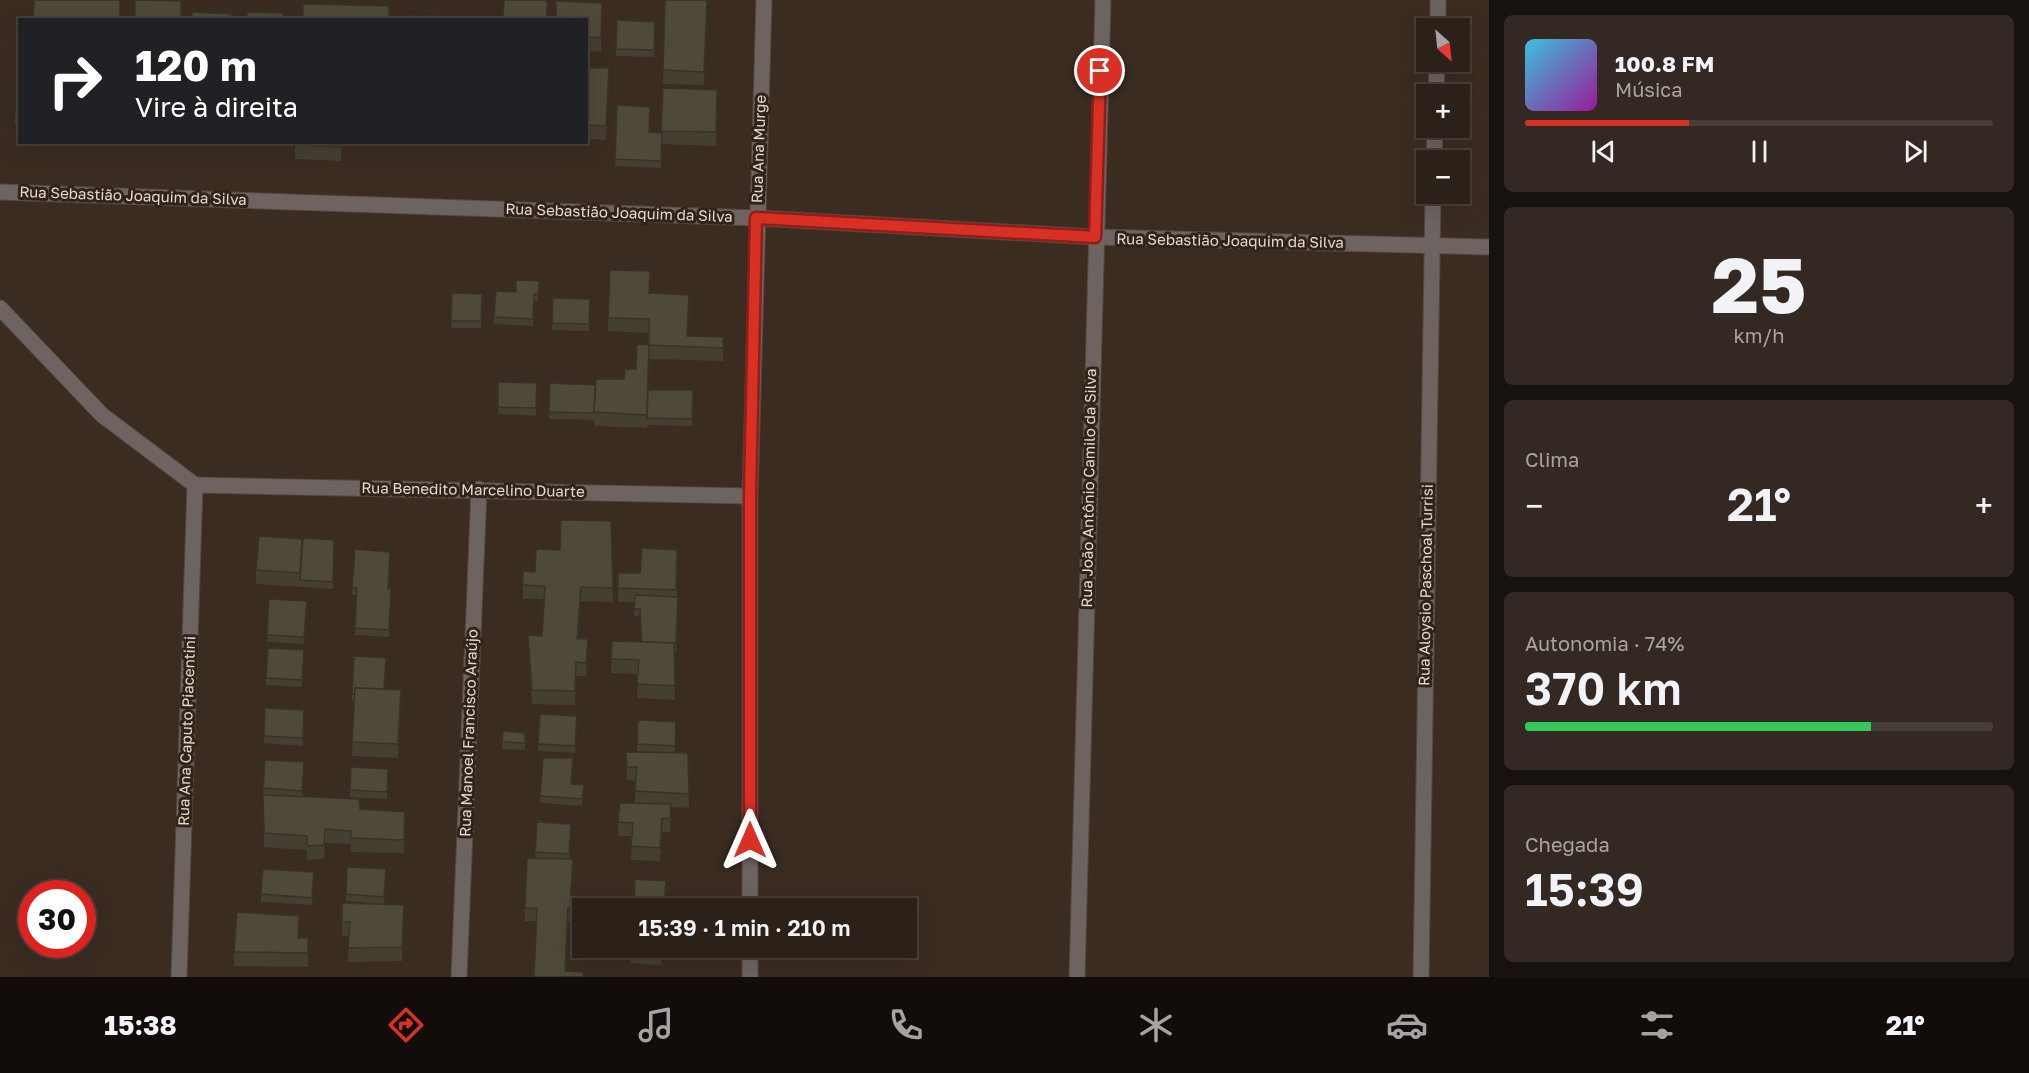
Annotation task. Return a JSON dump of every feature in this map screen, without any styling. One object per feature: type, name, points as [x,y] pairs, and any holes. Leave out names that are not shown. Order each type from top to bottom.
[{"type":"street","name":"Rua Ana Murge","points":[[750,898],[750,496],[756,218],[764,0]]},
{"type":"street","name":"Rua João Antônio Camilo da Silva","points":[[1077,977],[1102,0]]},
{"type":"street","points":[[1438,0],[1438,18]]},
{"type":"street","name":"Rua Sebastião Joaquim da Silva","points":[[0,192],[756,218],[1095,237],[1489,248]]},
{"type":"street","name":"Rua Aloysio Paschoal Turrisi","points":[[1421,977],[1433,204]]},
{"type":"street","points":[[0,308],[102,416],[195,485]]},
{"type":"street","name":"Rua Benedito Marcelino Duarte","points":[[195,485],[750,496]]},
{"type":"street","name":"Rua Ana Caputo Piacentini","points":[[179,977],[195,485]]},
{"type":"street","name":"Rua Manoel Francisco Araújo","points":[[459,977],[479,489]]},
{"type":"street","points":[[750,958],[750,977]]},
{"type":"building","points":[[34,0],[120,0],[120,18],[33,18]]},
{"type":"building","points":[[135,0],[181,1],[181,18],[135,18]]},
{"type":"building","points":[[504,0],[547,0],[547,17],[556,18],[503,18]]},
{"type":"building","points":[[665,0],[707,0],[704,72],[663,70]]},
{"type":"building","points":[[556,1],[602,3],[601,38],[588,37],[588,18],[556,18]]},
{"type":"building","points":[[303,4],[389,6],[389,18],[303,18]]},
{"type":"building","points":[[192,12],[232,14],[231,18],[192,18]]},
{"type":"building","points":[[247,12],[283,13],[283,18],[247,18]]},
{"type":"building","points":[[409,15],[503,18],[409,18]]},
{"type":"building","points":[[617,20],[655,22],[654,50],[616,49]]},
{"type":"building","points":[[588,68],[609,68],[606,126],[588,125]]},
{"type":"building","points":[[17,69],[18,69],[18,112],[15,112]]},
{"type":"building","points":[[663,88],[717,90],[716,132],[661,131]]},
{"type":"building","points":[[617,105],[650,107],[649,132],[662,133],[661,161],[615,159]]},
{"type":"building","points":[[295,144],[342,144],[341,147]]},
{"type":"building","points":[[610,270],[650,271],[649,293],[689,295],[687,336],[723,337],[723,348],[649,345],[649,319],[608,318]]},
{"type":"building","points":[[516,280],[539,281],[538,294],[534,294],[533,319],[494,317],[496,291],[516,292]]},
{"type":"building","points":[[452,293],[482,294],[481,321],[451,321]]},
{"type":"building","points":[[553,298],[590,299],[589,324],[552,323]]},
{"type":"building","points":[[637,344],[649,345],[647,415],[594,412],[596,379],[624,379],[625,369],[636,369]]},
{"type":"building","points":[[498,382],[537,383],[536,408],[498,407]]},
{"type":"building","points":[[550,383],[595,385],[594,413],[549,412]]},
{"type":"building","points":[[648,390],[693,390],[692,419],[647,418]]},
{"type":"building","points":[[561,520],[611,521],[613,588],[581,587],[577,639],[588,639],[586,663],[576,662],[575,691],[532,690],[528,635],[542,636],[545,586],[523,585],[523,571],[535,572],[536,549],[560,550]]},
{"type":"building","points":[[259,536],[302,539],[300,573],[256,570]]},
{"type":"building","points":[[303,538],[334,540],[333,582],[300,580]]},
{"type":"building","points":[[642,548],[677,550],[676,590],[618,588],[618,573],[640,573]]},
{"type":"building","points":[[355,549],[390,552],[389,630],[355,628],[357,588],[352,588]]},
{"type":"building","points":[[635,595],[678,597],[676,644],[642,642],[640,609],[634,609]]},
{"type":"building","points":[[269,599],[307,601],[304,637],[267,635]]},
{"type":"building","points":[[612,641],[674,643],[675,686],[637,684],[639,660],[611,659]]},
{"type":"building","points":[[268,648],[304,650],[302,680],[266,678]]},
{"type":"building","points":[[354,656],[386,658],[384,689],[355,688],[355,694],[352,694]]},
{"type":"building","points":[[355,688],[401,690],[398,744],[352,742]]},
{"type":"building","points":[[265,708],[304,710],[303,738],[264,736]]},
{"type":"building","points":[[540,714],[577,716],[575,746],[538,744]]},
{"type":"building","points":[[638,720],[676,722],[675,746],[637,744]]},
{"type":"building","points":[[503,731],[525,733],[525,743],[502,742]]},
{"type":"building","points":[[626,752],[688,753],[689,794],[635,791],[637,767],[627,767]]},
{"type":"building","points":[[543,758],[573,758],[571,784],[584,785],[582,799],[540,796]]},
{"type":"building","points":[[265,760],[304,762],[302,791],[263,788]]},
{"type":"building","points":[[351,767],[388,769],[387,792],[350,790]]},
{"type":"building","points":[[263,795],[359,799],[360,809],[405,812],[404,840],[351,838],[351,831],[325,829],[324,845],[307,846],[307,836],[264,833]]},
{"type":"building","points":[[620,803],[671,804],[670,819],[662,818],[660,848],[631,846],[633,823],[618,822]]},
{"type":"building","points":[[537,822],[571,824],[569,854],[535,852]]},
{"type":"building","points":[[527,858],[573,859],[565,971],[583,972],[583,977],[534,977],[537,908],[525,908]]},
{"type":"building","points":[[347,867],[386,869],[384,897],[346,894]]},
{"type":"building","points":[[263,869],[314,872],[312,898],[261,894]]},
{"type":"building","points":[[635,879],[666,881],[665,898],[634,898]]},
{"type":"building","points":[[342,903],[404,905],[402,947],[348,948],[350,922],[342,922]]},
{"type":"building","points":[[237,912],[299,916],[298,938],[308,938],[308,953],[234,952]]},
{"type":"route","points":[[750,840],[750,496],[756,218],[1095,237],[1100,71]]}]
